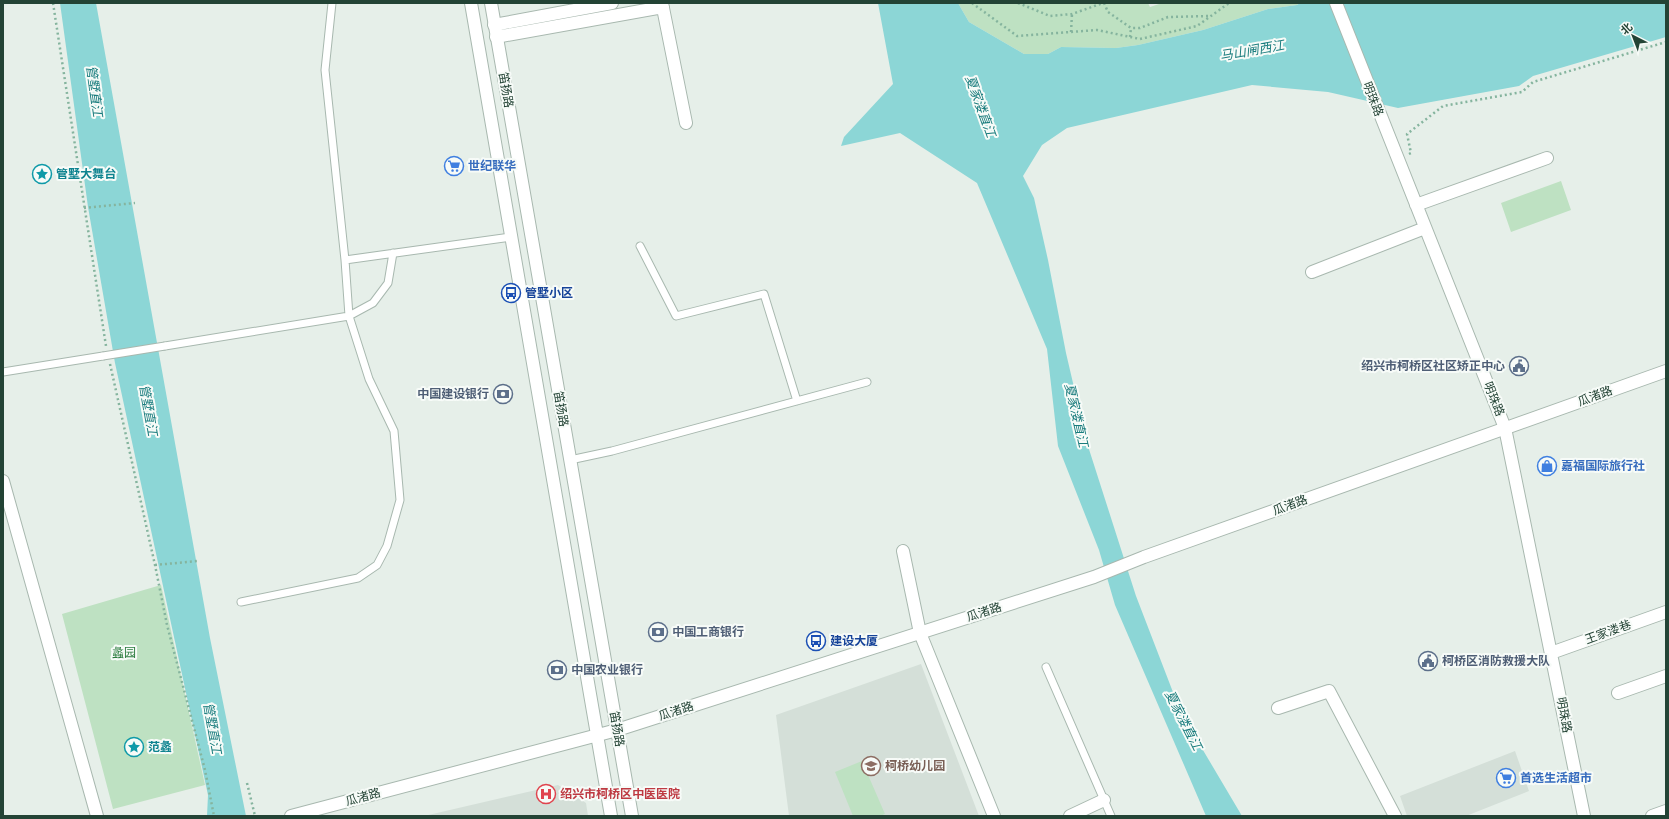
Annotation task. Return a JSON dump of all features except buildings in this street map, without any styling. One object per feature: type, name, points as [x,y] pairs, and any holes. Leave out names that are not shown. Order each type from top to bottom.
[{"type":"street","name":"笛扬路","points":[[470,3],[611,816]]},
{"type":"street","name":"笛扬路","points":[[491,3],[632,816]]},
{"type":"street","points":[[495,31],[612,3]]},
{"type":"street","name":"明珠路","points":[[1336,3],[1505,428],[1584,816]]},
{"type":"street","points":[[495,31],[662,5],[686,123]]},
{"type":"street","points":[[1416,205],[1547,158]]},
{"type":"street","points":[[1312,272],[1425,228]]},
{"type":"street","name":"瓜渚路","points":[[291,816],[617,730],[1094,577],[1144,557],[1666,371]]},
{"type":"street","points":[[3,481],[97,816]]},
{"type":"street","points":[[903,551],[920,633],[994,816]]},
{"type":"street","name":"王家溇巷","points":[[1551,653],[1666,612]]},
{"type":"street","points":[[1618,693],[1666,676]]},
{"type":"street","points":[[1278,708],[1329,692],[1395,816]]},
{"type":"street","points":[[1070,816],[1104,800]]},
{"type":"street","points":[[1652,816],[1666,811]]},
{"type":"lane","points":[[241,602],[358,578],[377,565],[387,546],[400,500],[394,432],[369,378],[349,316],[345,260],[325,70],[332,3]]},
{"type":"lane","points":[[345,260],[511,237]]},
{"type":"lane","points":[[640,246],[676,316],[764,294],[797,401]]},
{"type":"lane","points":[[3,372],[349,316],[373,302],[388,283],[393,253]]},
{"type":"lane","points":[[570,460],[612,451],[867,382]]},
{"type":"lane","points":[[1046,667],[1111,816]]},
{"type":"path","points":[[53,3],[106,348]]},
{"type":"path","points":[[973,4],[977,3]]},
{"type":"path","points":[[1018,3],[1050,16],[1072,14],[1104,3],[1108,12],[1132,28],[1140,28],[1168,17],[1211,16]]},
{"type":"path","points":[[973,4],[1017,36],[1097,30],[1140,39],[1197,26],[1229,3]]},
{"type":"path","points":[[1071,32],[1072,14]]},
{"type":"path","points":[[1130,37],[1132,28]]},
{"type":"path","points":[[1398,160],[1411,153],[1407,134],[1442,106],[1522,92],[1533,82],[1666,42]]},
{"type":"path","points":[[85,208],[135,203]]},
{"type":"path","points":[[110,363],[167,625],[205,770],[214,816]]},
{"type":"path","points":[[155,565],[198,561]]},
{"type":"path","points":[[247,783],[255,816]]},
{"type":"shaded area","name":"柯桥幼儿园","points":[[921,664],[979,816],[789,816],[776,715]]},
{"type":"shaded area","points":[[1515,751],[1529,791],[1466,816],[1407,816],[1400,796]]},
{"type":"shaded area","name":"绍兴市柯桥区中医医院","points":[[558,785],[586,803],[588,816],[424,816]]},
{"type":"green space","points":[[958,3],[1148,3],[1150,7],[1162,3],[1300,3],[1297,5],[1268,9],[1203,30],[1138,45],[1116,48],[1061,47],[1048,54],[1024,54],[969,22]]},
{"type":"green space","points":[[1561,181],[1571,210],[1511,232],[1501,203]]},
{"type":"green space","name":"蠡园","points":[[161,585],[205,785],[113,809],[62,614]]},
{"type":"green space","points":[[862,761],[885,814],[880,816],[853,816],[835,772]]},
{"type":"water","name":"管墅直江","points":[[60,3],[96,3],[210,638],[246,816],[207,816],[208,795],[115,363],[88,207]]},
{"type":"water","points":[[878,3],[958,3],[969,22],[1024,54],[1048,54],[1061,47],[1116,48],[1138,45],[1203,30],[1268,9],[1297,5],[1300,3],[1666,3],[1666,37],[1533,76],[1519,86],[1398,108],[1328,92],[1252,85],[1067,128],[1042,145],[1023,176],[1034,198],[1066,353],[1087,443],[1136,596],[1181,713],[1242,816],[1206,816],[1115,605],[1099,550],[1058,446],[1047,349],[977,183],[900,133],[841,146],[844,137],[893,84]]},
{"type":"place","name":"世纪联华","points":[[454,166]]},
{"type":"place","name":"管墅大舞台","points":[[42,174]]},
{"type":"place","name":"管墅小区","points":[[511,293]]},
{"type":"place","name":"绍兴市柯桥区社区矫正中心","points":[[1519,366]]},
{"type":"place","name":"中国建设银行","points":[[503,394]]},
{"type":"place","name":"嘉福国际旅行社","points":[[1547,466]]},
{"type":"place","name":"中国工商银行","points":[[658,632]]},
{"type":"place","name":"建设大厦","points":[[816,641]]},
{"type":"place","name":"柯桥区消防救援大队","points":[[1428,661]]},
{"type":"place","name":"中国农业银行","points":[[557,670]]},
{"type":"place","name":"范蠡","points":[[134,747]]},
{"type":"place","name":"柯桥幼儿园","points":[[871,766]]},
{"type":"place","name":"首选生活超市","points":[[1506,778]]},
{"type":"place","name":"绍兴市柯桥区中医医院","points":[[546,794]]},
{"type":"water label","name":"马山闸西江","points":[[1252,50]]},
{"type":"water label","name":"夏家溇直江","points":[[981,106]]},
{"type":"water label","name":"夏家溇直江","points":[[1077,415]]},
{"type":"water label","name":"夏家溇直江","points":[[1184,720]]}]
